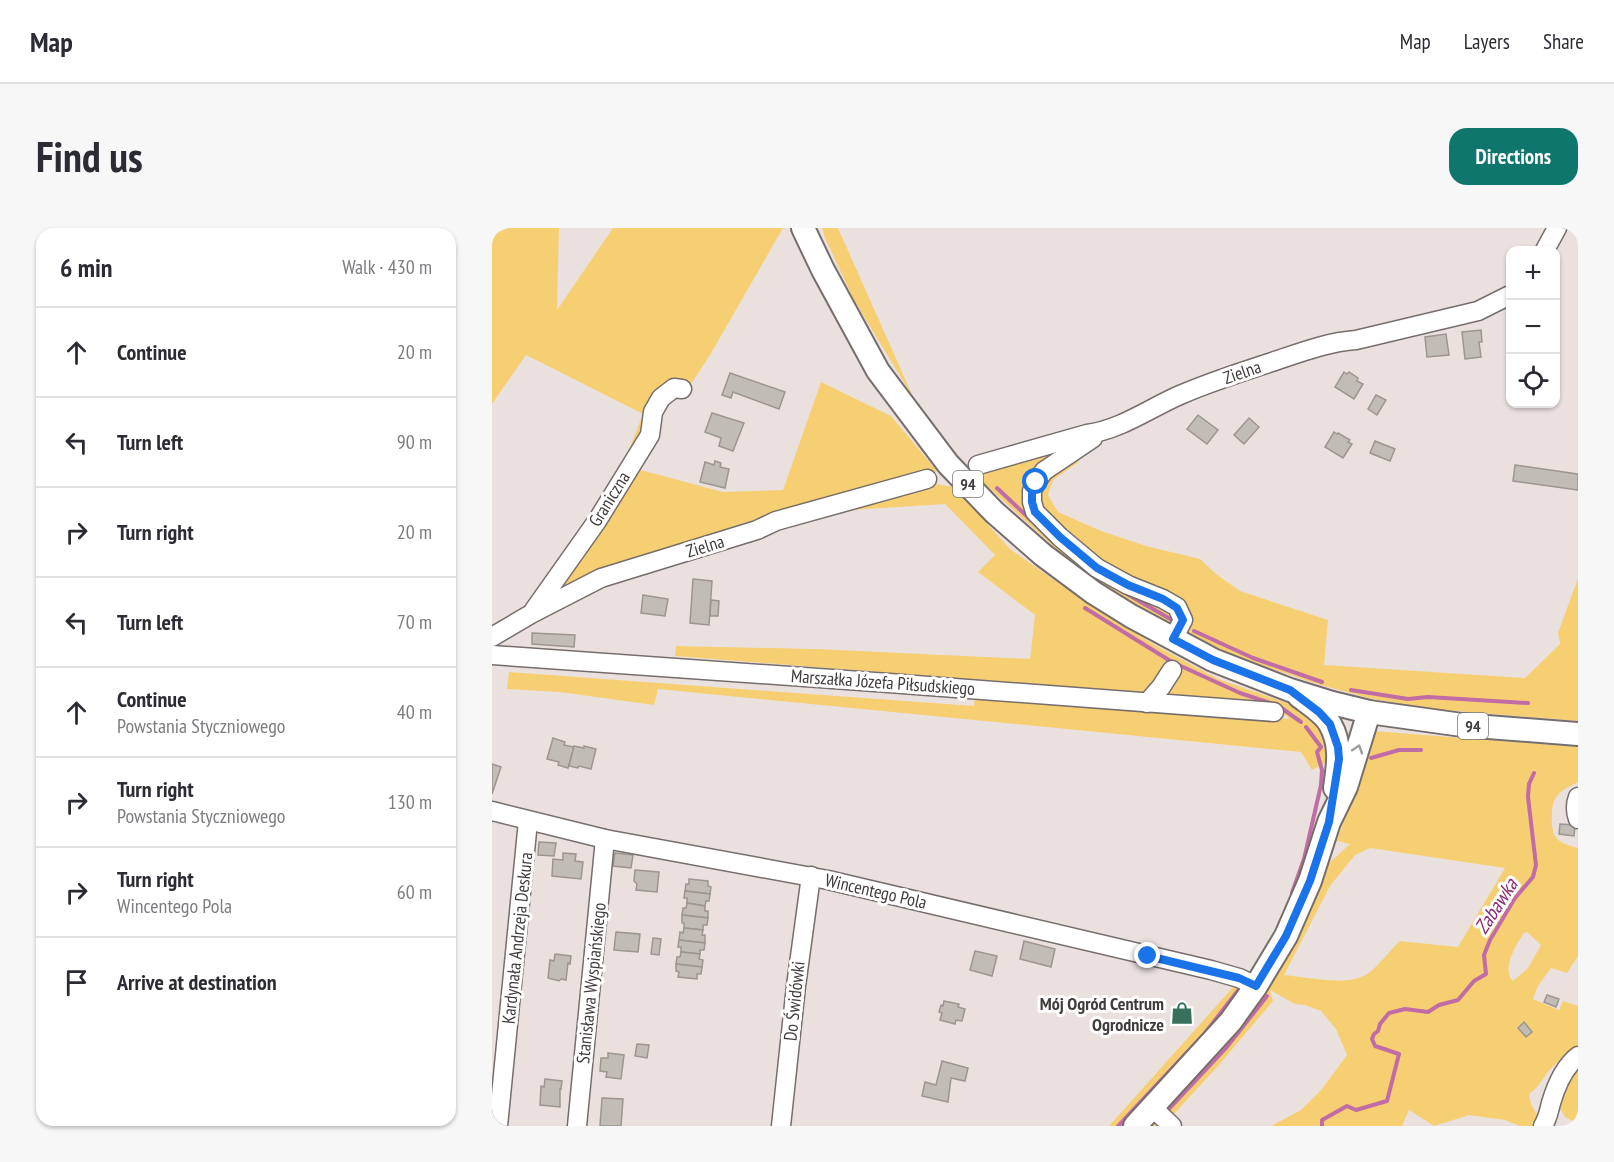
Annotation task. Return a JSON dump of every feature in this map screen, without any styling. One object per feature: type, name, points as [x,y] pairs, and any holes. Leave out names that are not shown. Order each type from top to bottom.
[{"type":"main road","name":"94","points":[[803,228],[823,270],[878,370],[948,464],[994,512],[1043,555],[1094,593],[1131,616],[1213,660],[1290,690],[1369,712],[1462,725],[1578,734]]},
{"type":"main road","name":"94","points":[[811,228],[823,270]]},
{"type":"main road","points":[[1290,690],[1319,712],[1330,724],[1338,747],[1339,759],[1329,822]]},
{"type":"main road","points":[[1135,1126],[1231,1021],[1256,986],[1286,936],[1310,881],[1329,822],[1346,787],[1369,712]]},
{"type":"street","points":[[1547,246],[1557,228]]},
{"type":"street","name":"Zielna","points":[[978,465],[1087,434],[1102,432],[1179,395],[1337,341],[1356,340],[1478,311],[1506,297]]},
{"type":"street","name":"Graniczna","points":[[531,614],[597,520],[650,435],[653,412],[661,398],[674,388],[682,389]]},
{"type":"street","points":[[1102,432],[1044,471],[1032,491],[1035,512],[1097,568],[1177,608],[1183,620],[1173,639]]},
{"type":"street","name":"Zielna","points":[[492,637],[601,578],[757,530],[776,520],[927,479]]},
{"type":"street","name":"Marszałka Józefa Piłsudskiego","points":[[492,655],[1274,712]]},
{"type":"street","points":[[1147,703],[1172,670]]},
{"type":"street","points":[[1578,797],[1575,811],[1578,819]]},
{"type":"street","name":"Wincentego Pola","points":[[492,811],[605,839],[811,876],[1210,970],[1239,978],[1256,986]]},
{"type":"street","name":"Kardynała Andrzeja Deskura","points":[[498,1126],[528,821]]},
{"type":"street","name":"Stanisława Wyspiańskiego","points":[[577,1126],[605,839]]},
{"type":"street","name":"Do Świdówki","points":[[781,1126],[811,876]]},
{"type":"street","points":[[1543,1126],[1562,1075],[1570,1062],[1578,1056]]},
{"type":"street","points":[[1153,1108],[1172,1126]]},
{"type":"shaded area","points":[[508,228],[559,228],[557,310],[613,228],[783,228],[691,384],[668,384],[623,465],[643,414],[526,355],[492,404],[492,235]]},
{"type":"shaded area","points":[[822,228],[838,228],[914,399],[854,300]]},
{"type":"shaded area","points":[[821,382],[891,416],[937,471],[810,507],[548,598],[633,468],[723,492],[783,490]]},
{"type":"shaded area","points":[[1077,444],[1050,462],[1032,514],[1171,609],[1176,617],[1167,625],[1076,567],[977,477],[978,470]]},
{"type":"shaded area","points":[[1080,461],[1053,480],[1048,495],[1058,512],[1101,531],[1146,546],[1200,559],[1240,591],[1328,620],[1324,665],[1525,678],[1560,644],[1558,633],[1578,578],[1578,721],[1431,709],[1372,699],[1317,684],[1231,655],[1190,635],[1187,613],[1094,561],[1040,507],[1038,493],[1044,478],[1061,465]]},
{"type":"shaded area","points":[[935,479],[936,484],[954,487],[1010,549],[1081,599],[1155,645],[1218,679],[1284,702],[1315,717],[1328,732],[1327,762],[1312,770],[1301,752],[658,689],[654,705],[560,692],[507,689],[509,672],[974,706],[975,697],[1289,719],[1259,704],[675,656],[676,646],[816,649],[1030,659],[1035,615],[978,572],[995,555],[945,504],[835,511]]},
{"type":"shaded area","points":[[1374,731],[1578,747],[1578,782],[1556,798],[1552,828],[1559,841],[1578,848],[1578,956],[1567,973],[1551,968],[1538,986],[1533,999],[1559,1010],[1563,1001],[1578,1006],[1578,1048],[1555,1065],[1529,1094],[1531,1104],[1540,1120],[1537,1126],[1520,1126],[1505,1120],[1469,1115],[1434,1126],[1409,1110],[1402,1126],[1271,1126],[1301,1110],[1322,1089],[1347,1055],[1336,1029],[1321,1011],[1295,1004],[1270,990],[1273,1001],[1218,1066],[1163,1126],[1147,1126],[1297,931],[1330,862],[1350,844],[1337,841]],"holes":[[[1370,848],[1505,868],[1458,947],[1400,941],[1371,971],[1359,978],[1349,980],[1338,981],[1284,975],[1330,886],[1355,855]],[[1527,932],[1541,945],[1528,968],[1513,981],[1509,964],[1514,950],[1524,933]]]},
{"type":"shaded area","points":[[1235,985],[1243,993],[1195,1051],[1124,1126],[1109,1126]]},
{"type":"shaded area","points":[[1578,1063],[1578,1124],[1565,1117],[1559,1107],[1562,1088]]},
{"type":"building","points":[[1481,330],[1482,342],[1479,342],[1481,357],[1465,359],[1462,332]]},
{"type":"building","points":[[1446,334],[1449,355],[1427,357],[1425,337]]},
{"type":"building","points":[[1344,372],[1347,374],[1349,372],[1363,384],[1354,399],[1335,387]]},
{"type":"building","points":[[730,373],[785,392],[779,409],[733,392],[731,398],[722,395]]},
{"type":"building","points":[[1376,395],[1386,400],[1377,415],[1368,409]]},
{"type":"building","points":[[712,413],[744,423],[733,451],[719,446],[721,438],[705,432]]},
{"type":"building","points":[[1198,415],[1218,430],[1207,444],[1187,429]]},
{"type":"building","points":[[1249,418],[1259,427],[1244,444],[1234,435]]},
{"type":"building","points":[[1334,432],[1350,440],[1348,442],[1352,444],[1343,458],[1325,447]]},
{"type":"building","points":[[1375,441],[1395,449],[1390,461],[1370,453]]},
{"type":"building","points":[[715,461],[721,463],[720,467],[729,469],[725,488],[700,482],[705,462],[714,465]]},
{"type":"building","points":[[1515,465],[1578,474],[1578,490],[1513,481]]},
{"type":"building","points":[[693,579],[712,581],[709,625],[690,623]]},
{"type":"building","points":[[643,595],[668,599],[665,616],[641,613]]},
{"type":"building","points":[[711,600],[719,601],[718,616],[710,616]]},
{"type":"building","points":[[532,633],[575,635],[574,647],[532,644]]},
{"type":"building","points":[[553,738],[565,742],[564,745],[574,747],[568,768],[558,765],[559,762],[547,759]]},
{"type":"building","points":[[574,746],[596,749],[591,769],[569,766]]},
{"type":"building","points":[[492,764],[501,767],[492,794]]},
{"type":"building","points":[[1560,824],[1575,825],[1574,836],[1559,834]]},
{"type":"building","points":[[539,842],[556,843],[554,856],[538,855]]},
{"type":"building","points":[[563,853],[576,854],[575,861],[583,862],[581,879],[552,876],[553,859],[563,860]]},
{"type":"building","points":[[615,853],[633,855],[631,868],[613,866]]},
{"type":"building","points":[[635,870],[659,872],[657,892],[636,890]]},
{"type":"building","points":[[689,879],[708,881],[708,886],[711,887],[710,894],[685,891]]},
{"type":"building","points":[[685,891],[710,894],[709,901],[706,901],[705,906],[687,903],[687,898],[684,898]]},
{"type":"building","points":[[687,903],[705,906],[708,918],[682,915]]},
{"type":"building","points":[[682,915],[708,918],[707,925],[703,925],[703,930],[684,928]]},
{"type":"building","points":[[684,928],[703,930],[705,943],[679,940],[680,932],[683,933]]},
{"type":"building","points":[[616,932],[640,934],[638,952],[614,950]]},
{"type":"building","points":[[653,938],[661,939],[659,955],[651,954]]},
{"type":"building","points":[[679,940],[705,943],[704,950],[700,950],[700,954],[681,952],[681,947],[678,947]]},
{"type":"building","points":[[1024,941],[1055,949],[1051,967],[1020,959]]},
{"type":"building","points":[[975,951],[997,956],[992,976],[970,970]]},
{"type":"building","points":[[681,952],[700,954],[699,959],[703,960],[702,967],[676,964]]},
{"type":"building","points":[[555,954],[571,956],[566,980],[548,978],[550,960],[554,961]]},
{"type":"building","points":[[676,964],[702,967],[701,974],[697,974],[697,979],[678,977]]},
{"type":"building","points":[[1547,995],[1559,999],[1556,1007],[1544,1002]]},
{"type":"building","points":[[944,1001],[959,1004],[958,1007],[965,1009],[962,1021],[956,1020],[955,1024],[940,1020],[942,1013],[939,1012]]},
{"type":"building","points":[[1524,1022],[1532,1032],[1526,1037],[1518,1028]]},
{"type":"building","points":[[637,1044],[649,1045],[647,1058],[635,1056]]},
{"type":"building","points":[[608,1053],[624,1055],[621,1079],[606,1077],[607,1072],[600,1071],[601,1058],[608,1058]]},
{"type":"building","points":[[942,1061],[968,1068],[965,1081],[951,1078],[948,1102],[922,1096],[925,1082],[936,1085]]},
{"type":"building","points":[[545,1079],[562,1081],[560,1107],[540,1105],[541,1086],[544,1087]]},
{"type":"building","points":[[602,1098],[623,1099],[621,1126],[600,1126]]},
{"type":"waterway","points":[[997,488],[1031,520]]},
{"type":"waterway","points":[[1127,594],[1172,620]]},
{"type":"waterway","points":[[1085,608],[1172,662],[1240,693],[1273,704]]},
{"type":"waterway","points":[[1194,631],[1253,658],[1322,682]]},
{"type":"waterway","points":[[1351,690],[1408,699],[1428,697],[1528,703]]},
{"type":"waterway","points":[[1280,707],[1301,722]]},
{"type":"waterway","points":[[1292,893],[1304,859],[1321,785],[1322,770],[1317,752],[1321,747],[1306,727]]},
{"type":"waterway","points":[[1371,758],[1399,750],[1421,750]]},
{"type":"waterway","name":"Zabawka","points":[[1322,1126],[1322,1120],[1347,1106],[1356,1110],[1387,1101],[1399,1054],[1375,1046],[1372,1039],[1389,1013],[1405,1009],[1428,1012],[1439,1005],[1458,1000],[1474,981],[1486,974],[1484,955],[1490,940],[1515,898],[1533,877],[1536,865],[1528,797],[1529,784],[1534,773]]},
{"type":"waterway","points":[[1118,1126],[1205,1033],[1240,988]]},
{"type":"waterway","points":[[1169,1109],[1226,1048],[1267,996]]},
{"type":"place","name":"Mój Ogród Centrum Ogrodnicze","points":[[1182,1013]]},
{"type":"route","points":[[1036,482],[1032,491],[1035,512],[1060,537],[1097,568],[1177,608],[1183,620],[1173,639],[1213,660],[1290,690],[1319,712],[1330,724],[1338,747],[1339,759],[1329,822],[1310,881],[1286,936],[1256,986],[1239,978],[1148,956]]}]
